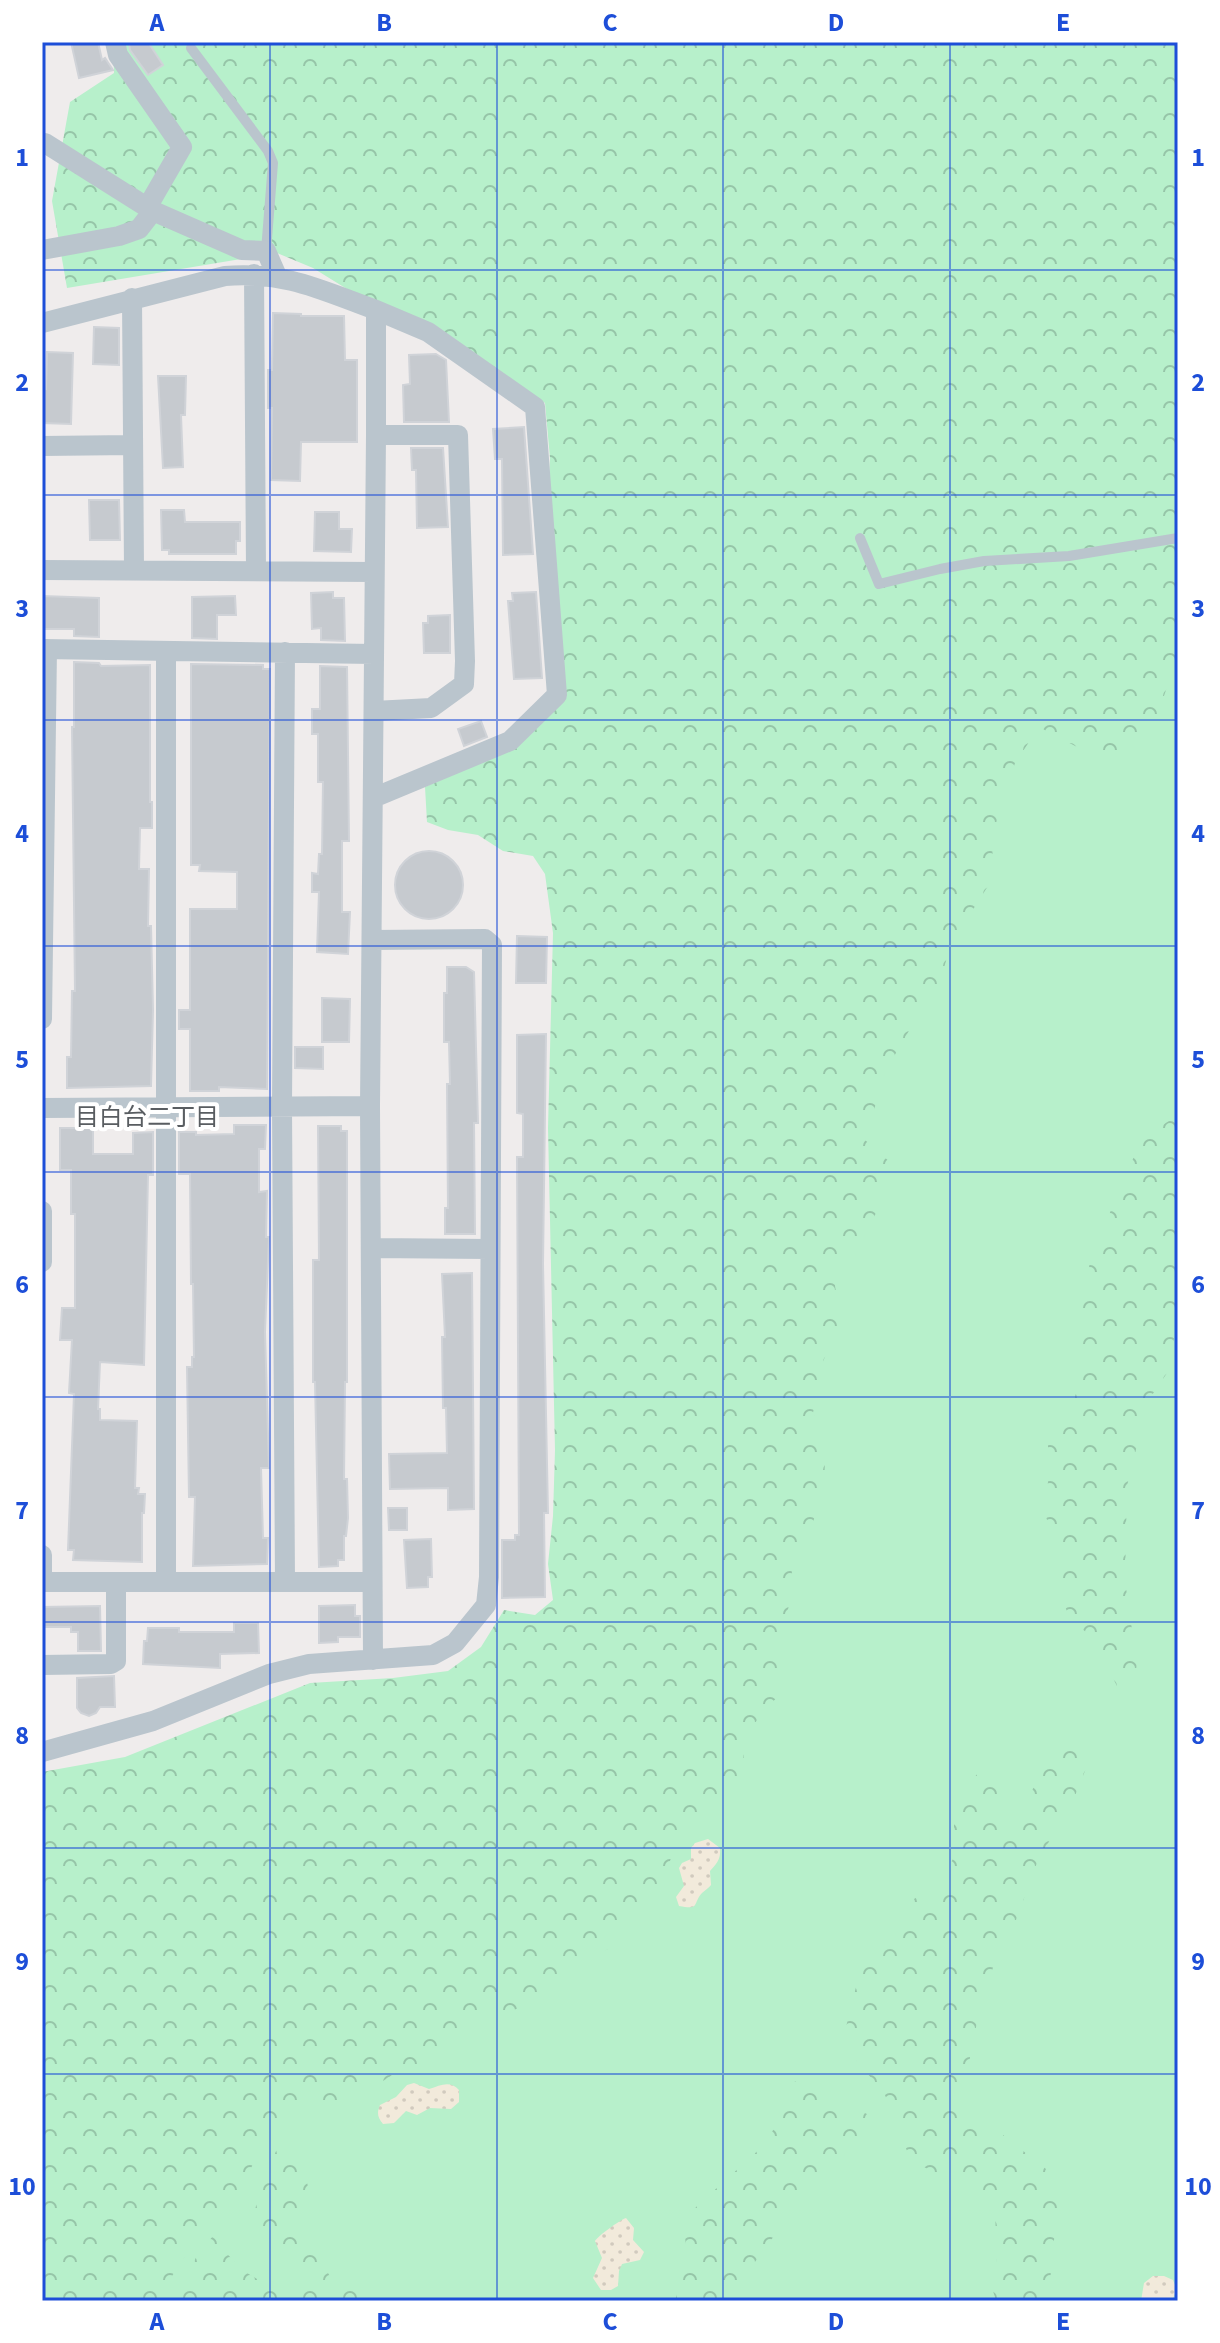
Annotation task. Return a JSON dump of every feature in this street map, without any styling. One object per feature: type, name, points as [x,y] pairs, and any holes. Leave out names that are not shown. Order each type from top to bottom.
[{"type":"street","points":[[42,250],[139,229],[182,147],[118,55],[115,42]]},
{"type":"street","points":[[43,142],[151,209],[242,250],[266,251],[277,276]]},
{"type":"street","points":[[254,274],[256,571]]},
{"type":"street","points":[[42,323],[225,276],[277,276],[376,310],[428,332],[535,407],[557,695],[510,741],[373,798]]},
{"type":"street","points":[[132,298],[134,570]]},
{"type":"street","points":[[373,1660],[370,1106],[376,310]]},
{"type":"street","points":[[374,711],[431,708],[464,684],[465,661],[458,435],[376,435]]},
{"type":"street","points":[[42,446],[132,445]]},
{"type":"street","points":[[42,570],[374,572]]},
{"type":"street","points":[[42,1019],[44,649],[374,654]]},
{"type":"street","points":[[166,651],[166,1582]]},
{"type":"street","points":[[285,652],[282,1107],[285,1582]]},
{"type":"street","points":[[42,1752],[153,1721],[269,1674],[309,1664],[433,1655],[455,1643],[486,1605],[489,1577],[492,945],[485,939],[373,940]]},
{"type":"street","points":[[42,1108],[370,1106]]},
{"type":"street","points":[[42,1211],[42,1262]]},
{"type":"street","points":[[371,1248],[489,1249]]},
{"type":"street","points":[[42,1555],[42,1582],[372,1582]]},
{"type":"street","points":[[42,1665],[111,1664],[116,1661],[116,1583]]},
{"type":"lane","points":[[191,48],[268,151],[273,163],[266,251]]},
{"type":"lane","points":[[860,538],[879,584],[984,561],[1069,556],[1178,538]]},
{"type":"green space","points":[[113,42],[1178,42],[1178,679],[1166,690],[1154,725],[1137,751],[1100,759],[1039,727],[1015,763],[991,839],[995,875],[951,944],[935,998],[910,1029],[886,1070],[865,1140],[891,1163],[872,1222],[835,1274],[837,1296],[844,1313],[821,1366],[813,1413],[826,1440],[824,1483],[812,1526],[789,1551],[794,1588],[779,1641],[782,1668],[780,1695],[763,1712],[751,1731],[744,1751],[744,1776],[719,1805],[681,1831],[660,1888],[610,1948],[561,1970],[523,2007],[493,2016],[432,2059],[392,2075],[343,2108],[286,2111],[261,2142],[246,2182],[202,2230],[161,2293],[164,2301],[42,2301],[42,1772],[125,1757],[310,1683],[448,1671],[481,1647],[504,1610],[535,1615],[553,1600],[548,1564],[555,1450],[548,1128],[553,933],[545,874],[533,856],[503,851],[478,835],[448,830],[427,822],[425,787],[495,754],[556,687],[547,537],[550,458],[545,403],[433,324],[355,294],[313,268],[277,253],[67,288],[52,201],[70,102],[114,73]]},
{"type":"green space","points":[[1178,591],[1178,2301],[94,2301],[71,2209],[543,1879],[922,768]]},
{"type":"green space","points":[[1178,1105],[1178,1319],[1167,1373],[1148,1401],[1127,1486],[1125,1581],[1137,1664],[1134,1681],[1117,1686],[1092,1637],[1070,1619],[1061,1596],[1061,1566],[1044,1510],[1048,1482],[1048,1434],[1071,1409],[1080,1381],[1077,1353],[1091,1257],[1141,1140],[1176,1116]]},
{"type":"green space","points":[[1077,1735],[1091,1756],[1072,1803],[1038,1860],[1016,1920],[996,1958],[979,2012],[960,2108],[976,2131],[1003,2135],[1046,2169],[1061,2194],[1049,2301],[996,2301],[991,2284],[997,2263],[995,2211],[977,2192],[911,2161],[883,2090],[858,2064],[845,2031],[856,1987],[841,1968],[882,1954],[911,1901],[940,1882],[954,1857],[954,1824],[967,1787],[985,1764],[1001,1772],[993,1819],[1011,1825],[1026,1805],[1051,1746]]},
{"type":"green space","points":[[794,2081],[867,2114],[866,2137],[837,2158],[801,2203],[777,2226],[772,2239],[726,2301],[675,2301],[686,2260],[685,2228],[696,2207],[764,2145],[781,2117],[782,2089]]},
{"type":"green space","points":[[281,2141],[302,2157],[308,2187],[301,2225],[332,2280],[371,2292],[382,2301],[177,2301],[197,2255],[213,2236],[239,2266],[266,2283],[294,2291],[310,2282],[252,2222],[263,2178]]},
{"type":"sand","points":[[708,1839],[720,1848],[718,1861],[710,1871],[711,1885],[693,1907],[679,1906],[676,1897],[684,1886],[679,1868],[691,1859],[691,1848],[695,1843]]},
{"type":"sand","points":[[414,2083],[429,2089],[452,2085],[459,2090],[459,2102],[451,2109],[430,2108],[417,2115],[406,2111],[394,2123],[383,2124],[378,2114],[380,2105]]},
{"type":"sand","points":[[626,2218],[634,2228],[633,2240],[644,2252],[640,2260],[622,2264],[618,2286],[601,2290],[593,2278],[602,2258],[595,2241]]},
{"type":"sand","points":[[1153,2276],[1173,2280],[1177,2290],[1173,2298],[1141,2301],[1144,2283]]},
{"type":"building","points":[[71,42],[98,42],[102,60],[105,58],[113,70],[79,78]]},
{"type":"building","points":[[148,42],[163,65],[148,75],[130,50],[129,43]]},
{"type":"building","points":[[273,313],[344,316],[345,360],[357,360],[357,442],[301,442],[300,481],[271,480],[272,408],[268,408],[268,370],[272,370]]},
{"type":"building","points":[[94,327],[119,328],[119,365],[93,364]]},
{"type":"building","points":[[47,352],[73,353],[71,424],[42,423],[42,388],[46,389]]},
{"type":"building","points":[[436,354],[446,360],[449,422],[404,422],[403,385],[410,384],[409,355]]},
{"type":"building","points":[[158,376],[186,376],[185,415],[181,415],[183,467],[163,468]]},
{"type":"building","points":[[524,427],[533,554],[503,555],[502,459],[495,459],[493,429]]},
{"type":"building","points":[[411,448],[443,448],[448,527],[417,528],[416,470],[412,470]]},
{"type":"building","points":[[89,500],[119,500],[120,540],[90,540]]},
{"type":"building","points":[[161,510],[184,510],[185,522],[240,522],[236,554],[169,554],[169,550],[162,550]]},
{"type":"building","points":[[315,512],[339,512],[339,529],[352,529],[351,552],[314,551]]},
{"type":"building","points":[[333,592],[333,598],[344,598],[345,641],[321,640],[321,628],[312,629],[311,593]]},
{"type":"building","points":[[536,592],[542,678],[514,679],[508,601],[513,601],[512,593]]},
{"type":"building","points":[[42,596],[99,598],[99,637],[74,636],[74,629],[42,629]]},
{"type":"building","points":[[235,596],[236,615],[217,615],[217,639],[192,638],[192,597]]},
{"type":"building","points":[[450,615],[450,653],[424,653],[423,623],[428,623],[428,616]]},
{"type":"building","points":[[74,662],[99,663],[101,666],[150,665],[152,828],[140,828],[139,869],[149,869],[148,926],[151,926],[153,1010],[151,1086],[67,1088],[72,991],[75,991]]},
{"type":"building","points":[[191,664],[263,665],[263,669],[270,669],[267,1089],[219,1087],[219,1091],[190,1091],[190,1029],[179,1029],[179,1010],[190,1010],[190,909],[237,909],[237,872],[199,871],[200,865],[191,865]]},
{"type":"building","points":[[320,666],[347,667],[349,841],[342,841],[342,912],[350,912],[348,954],[317,952],[319,892],[312,892],[312,873],[318,874],[319,854],[322,854],[323,782],[318,782],[318,734],[312,734],[312,709],[320,709]]},
{"type":"building","points":[[481,721],[487,737],[464,746],[458,729]]},
{"type":"building","points":[[429,851],[453,861],[463,885],[453,909],[429,919],[405,909],[395,885],[405,861]]},
{"type":"building","points":[[517,936],[547,937],[546,983],[516,983]]},
{"type":"building","points":[[447,967],[466,967],[474,972],[478,1123],[474,1123],[475,1234],[445,1234],[445,1208],[448,1208],[447,1084],[450,1084],[449,1042],[444,1042]]},
{"type":"building","points":[[322,998],[350,999],[349,1042],[322,1042]]},
{"type":"building","points":[[546,1034],[543,1264],[548,1513],[544,1513],[545,1597],[502,1598],[502,1540],[515,1540],[515,1535],[519,1535],[517,1157],[523,1157],[523,1114],[517,1113],[517,1035]]},
{"type":"building","points":[[295,1047],[323,1047],[323,1069],[295,1068]]},
{"type":"building","points":[[234,1125],[266,1125],[265,1149],[259,1149],[259,1192],[267,1191],[266,1237],[269,1237],[265,1332],[269,1468],[261,1468],[263,1538],[268,1538],[267,1564],[193,1566],[195,1497],[189,1497],[187,1367],[192,1367],[194,1357],[190,1174],[179,1174],[179,1132],[234,1134]]},
{"type":"building","points":[[318,1126],[341,1126],[341,1131],[347,1131],[344,1479],[347,1479],[348,1518],[344,1560],[338,1560],[338,1566],[319,1567],[313,1382],[313,1260],[319,1260]]},
{"type":"building","points":[[60,1128],[93,1128],[93,1154],[133,1154],[133,1133],[153,1132],[153,1175],[148,1175],[144,1365],[100,1362],[98,1409],[100,1420],[137,1421],[135,1488],[139,1488],[138,1494],[145,1494],[142,1562],[73,1560],[74,1550],[68,1550],[74,1394],[69,1393],[72,1340],[60,1340],[62,1308],[75,1308],[75,1214],[71,1214],[71,1170],[60,1170]]},
{"type":"building","points":[[472,1273],[474,1509],[448,1510],[448,1488],[390,1489],[389,1454],[447,1453],[446,1408],[443,1408],[442,1337],[445,1337],[442,1274]]},
{"type":"building","points":[[388,1508],[407,1508],[407,1530],[389,1530]]},
{"type":"building","points":[[431,1539],[432,1577],[428,1577],[428,1587],[407,1588],[404,1540]]},
{"type":"building","points":[[355,1605],[355,1616],[360,1616],[360,1637],[338,1637],[338,1642],[319,1643],[319,1606]]},
{"type":"building","points":[[100,1606],[101,1651],[78,1651],[78,1632],[71,1632],[71,1627],[42,1627],[42,1607]]},
{"type":"building","points":[[234,1623],[258,1623],[259,1653],[220,1654],[220,1668],[143,1664],[148,1628],[179,1628],[179,1632],[234,1632]]},
{"type":"building","points":[[114,1676],[115,1707],[100,1707],[89,1716],[81,1713],[77,1708],[77,1678]]},
{"type":"district","name":"目白台二丁目","points":[[147,1117]]}]
